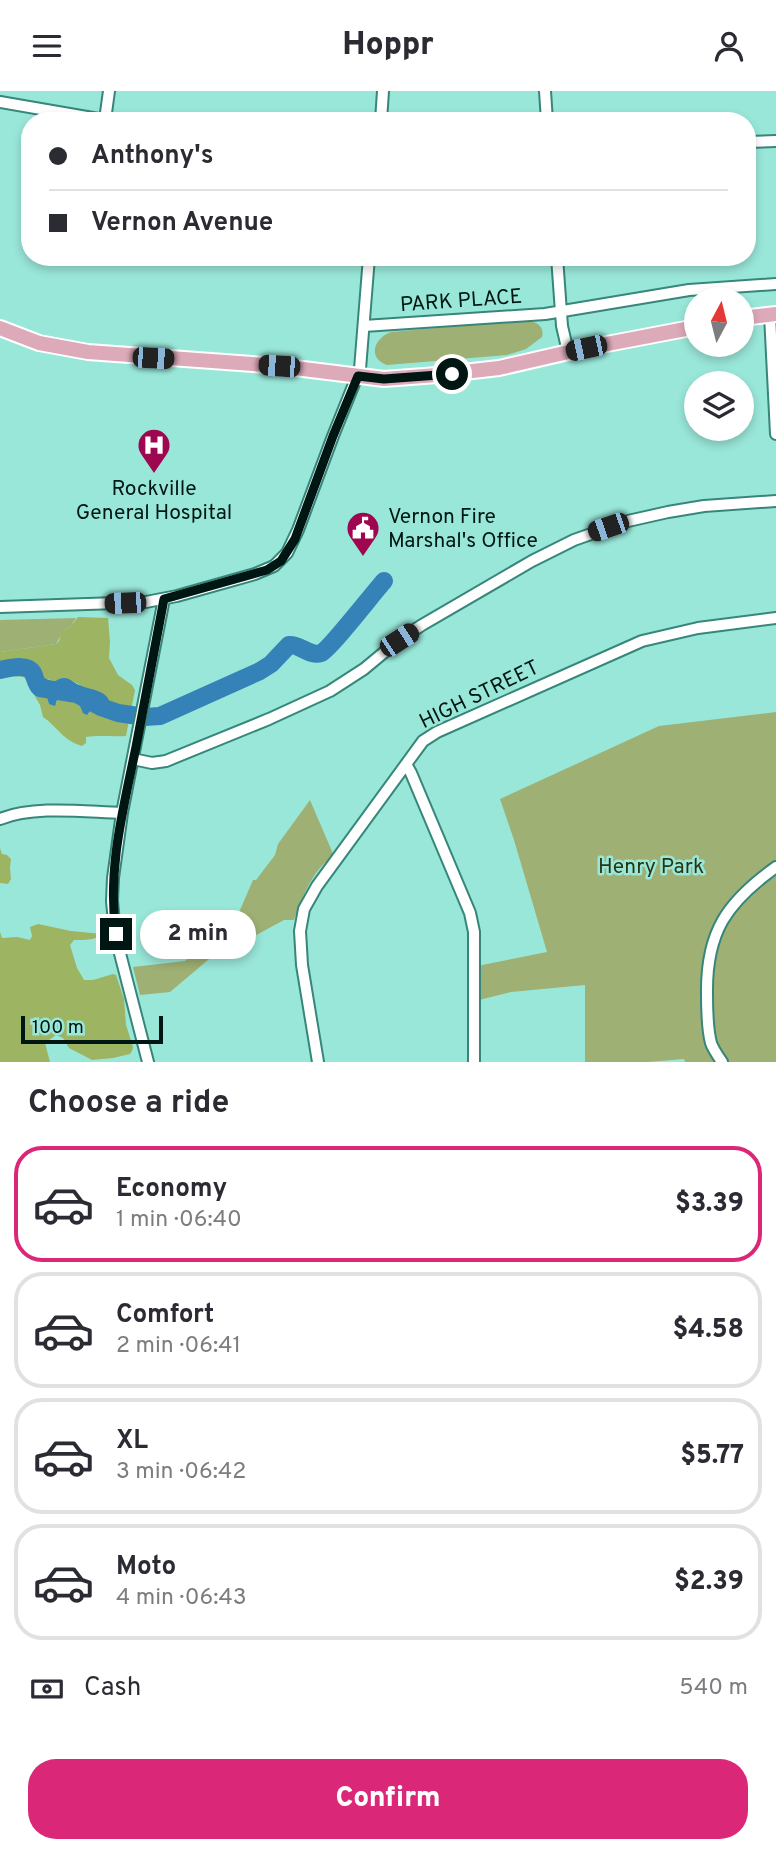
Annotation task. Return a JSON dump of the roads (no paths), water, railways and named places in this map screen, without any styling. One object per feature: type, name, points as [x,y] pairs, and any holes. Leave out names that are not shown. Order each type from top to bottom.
[{"type":"main road","points":[[754,316],[773,314]]},
{"type":"main road","points":[[0,328],[39,343],[88,352],[279,366],[384,379],[514,365],[684,329]]},
{"type":"street","points":[[108,112],[109,91]]},
{"type":"street","points":[[382,112],[383,91]]},
{"type":"street","points":[[545,91],[546,112]]},
{"type":"street","points":[[0,102],[59,112]]},
{"type":"street","points":[[756,142],[776,141]]},
{"type":"street","points":[[0,607],[164,599],[267,570],[284,558],[295,539],[358,376],[368,266]]},
{"type":"street","points":[[558,266],[563,331],[568,352]]},
{"type":"street","name":"PARK PLACE","points":[[364,326],[561,312],[689,290],[776,284]]},
{"type":"street","points":[[773,314],[776,434]]},
{"type":"street","points":[[133,759],[149,763],[161,762],[313,700],[351,678],[422,625],[532,561],[584,536],[628,521],[668,512],[704,506],[776,501]]},
{"type":"street","points":[[148,1062],[114,925],[113,878],[122,813],[164,599]]},
{"type":"street","name":"HIGH STREET","points":[[318,1062],[301,952],[300,923],[304,909],[317,886],[423,741],[430,735],[635,643],[698,628],[776,618]]},
{"type":"street","points":[[406,764],[470,913],[474,932],[474,1062]]},
{"type":"street","points":[[0,819],[33,812],[122,813]]},
{"type":"street","points":[[722,1062],[711,1043],[707,1013],[707,975],[712,945],[723,919],[736,901],[776,867]]},
{"type":"water","points":[[66,678],[100,692],[108,698],[110,710],[91,710],[87,715],[83,713],[77,699],[57,700],[55,706],[49,704],[41,679],[54,682]]},
{"type":"waterway","points":[[0,670],[27,668],[33,673],[40,688],[77,694],[118,713],[160,716],[260,671],[271,664],[289,645],[321,653],[384,581]]},
{"type":"place","name":"Rockville General Hospital","points":[[154,475]]},
{"type":"place","name":"Vernon Fire Marshal's Office","points":[[363,558]]},
{"type":"park label","name":"Henry Park","points":[[651,866]]}]
